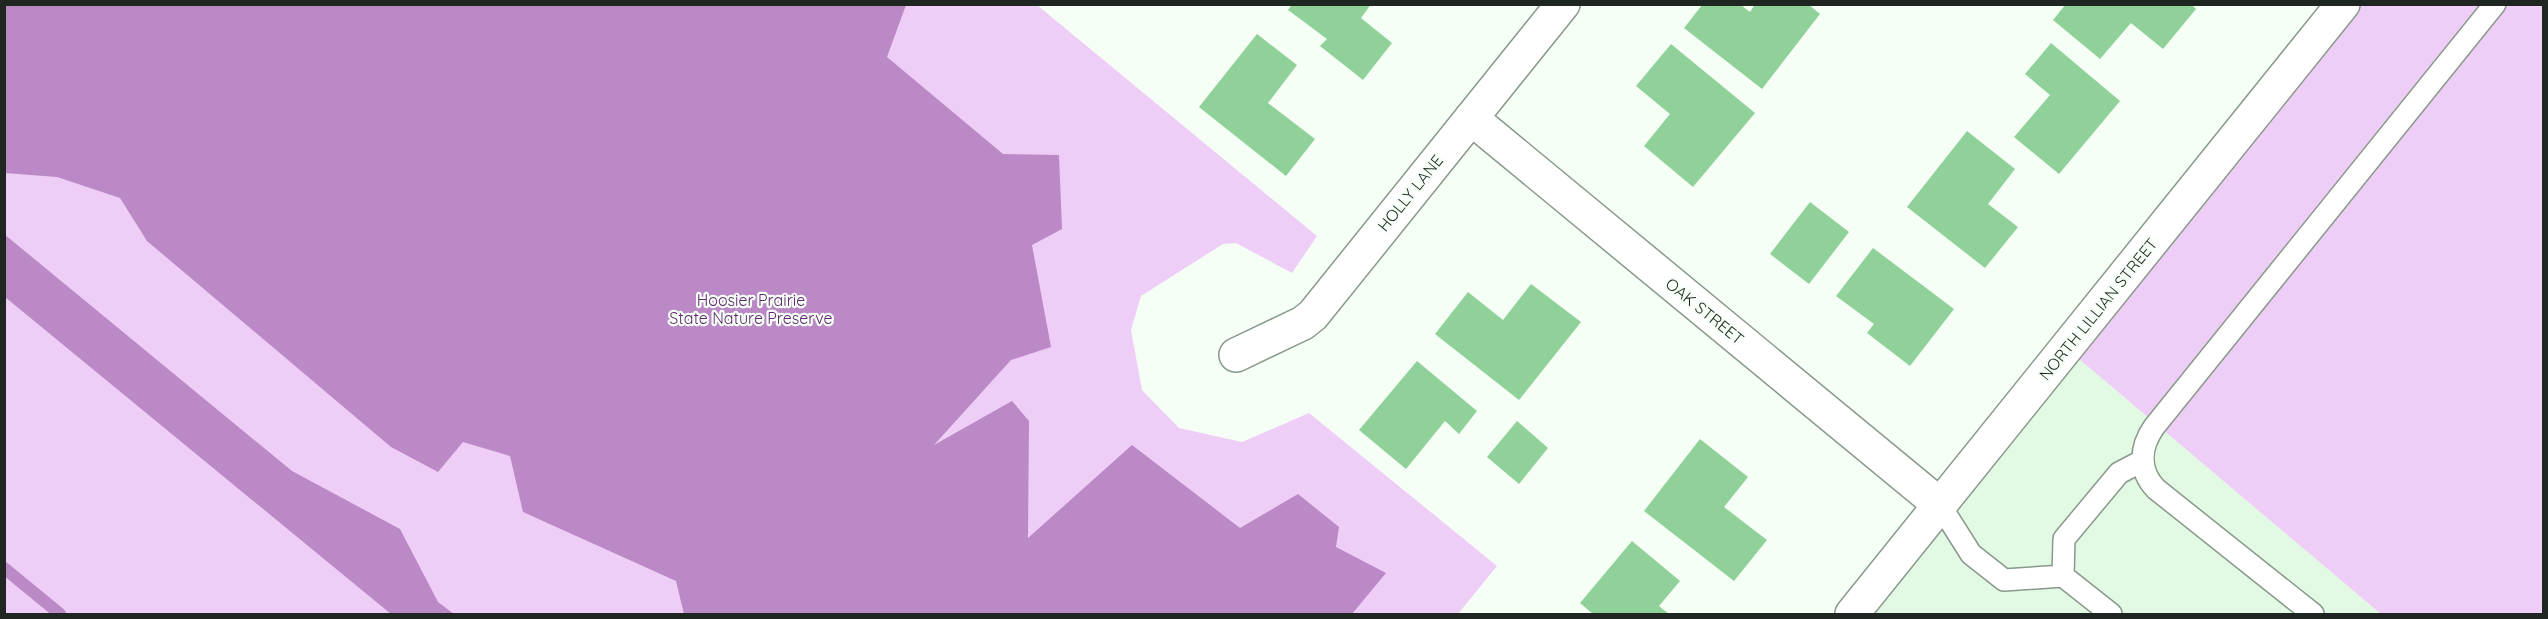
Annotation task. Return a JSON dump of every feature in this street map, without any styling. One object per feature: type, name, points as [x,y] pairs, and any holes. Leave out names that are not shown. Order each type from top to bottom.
[{"type":"street","name":"HOLLY LANE","points":[[1236,356],[1303,323],[1313,315],[1563,4]]},
{"type":"street","name":"NORTH LILLIAN STREET","points":[[1852,615],[2343,4]]},
{"type":"street","name":"OAK STREET","points":[[1471,118],[1940,505]]},
{"type":"lane","points":[[2313,615],[2156,489],[2149,481],[2142,460],[2147,438],[2495,4]]},
{"type":"lane","points":[[2063,576],[2064,539],[2120,473],[2142,460]]},
{"type":"lane","points":[[1940,505],[1971,554],[2004,580],[2063,576],[2111,615]]},
{"type":"shaded area","name":"Hoosier Prairie State Nature Preserve","points":[[4,5],[906,5],[887,57],[1003,154],[1059,155],[1062,229],[1032,245],[1051,347],[1011,360],[934,445],[1012,401],[1029,421],[1028,538],[1132,445],[1240,528],[1298,494],[1339,527],[1336,547],[1386,573],[1352,614],[684,614],[676,581],[523,512],[510,456],[463,442],[438,472],[391,447],[147,241],[120,198],[57,177],[5,173]]},
{"type":"shaded area","points":[[4,234],[292,471],[400,529],[438,602],[454,614],[391,614],[5,297]]},
{"type":"shaded area","points":[[2066,348],[2381,614],[1854,614]]},
{"type":"green space","name":"Hoosier Prairie State Nature Preserve","points":[[4,5],[1037,5],[1317,236],[1292,273],[1236,243],[1223,244],[1141,296],[1131,330],[1142,390],[1179,428],[1242,442],[1309,413],[1497,566],[1458,614],[5,614]]},
{"type":"green space","points":[[2343,5],[2543,5],[2543,614],[2381,614],[2066,348]]},
{"type":"building","points":[[1292,4],[1371,4],[1361,18],[1392,43],[1363,80],[1320,46],[1327,39],[1288,10]]},
{"type":"building","points":[[1755,4],[1808,4],[1820,14],[1762,89],[1684,28],[1702,5],[1741,5],[1750,12]]},
{"type":"building","points":[[2066,4],[2191,4],[2196,9],[2163,49],[2131,23],[2100,59],[2053,20]]},
{"type":"building","points":[[1257,34],[1297,65],[1268,103],[1315,139],[1286,176],[1199,107]]},
{"type":"building","points":[[2051,43],[2120,101],[2059,174],[2014,137],[2050,95],[2025,74]]},
{"type":"building","points":[[1671,44],[1755,113],[1693,187],[1644,146],[1670,114],[1636,86]]},
{"type":"building","points":[[1967,131],[2015,169],[1988,204],[2018,227],[1985,268],[1907,207]]},
{"type":"building","points":[[1810,202],[1849,232],[1809,284],[1770,254]]},
{"type":"building","points":[[1873,248],[1954,309],[1910,366],[1867,333],[1874,324],[1836,296]]},
{"type":"building","points":[[1531,284],[1581,322],[1519,400],[1435,334],[1468,292],[1503,320]]},
{"type":"building","points":[[1417,361],[1477,411],[1459,434],[1445,421],[1406,469],[1359,430]]},
{"type":"building","points":[[1517,421],[1548,448],[1519,484],[1487,457]]},
{"type":"building","points":[[1700,439],[1748,477],[1724,507],[1767,540],[1734,581],[1644,511]]},
{"type":"building","points":[[1632,541],[1680,581],[1659,606],[1669,614],[1593,614],[1580,603]]},
{"type":"waterway","points":[[4,568],[60,614]]}]
